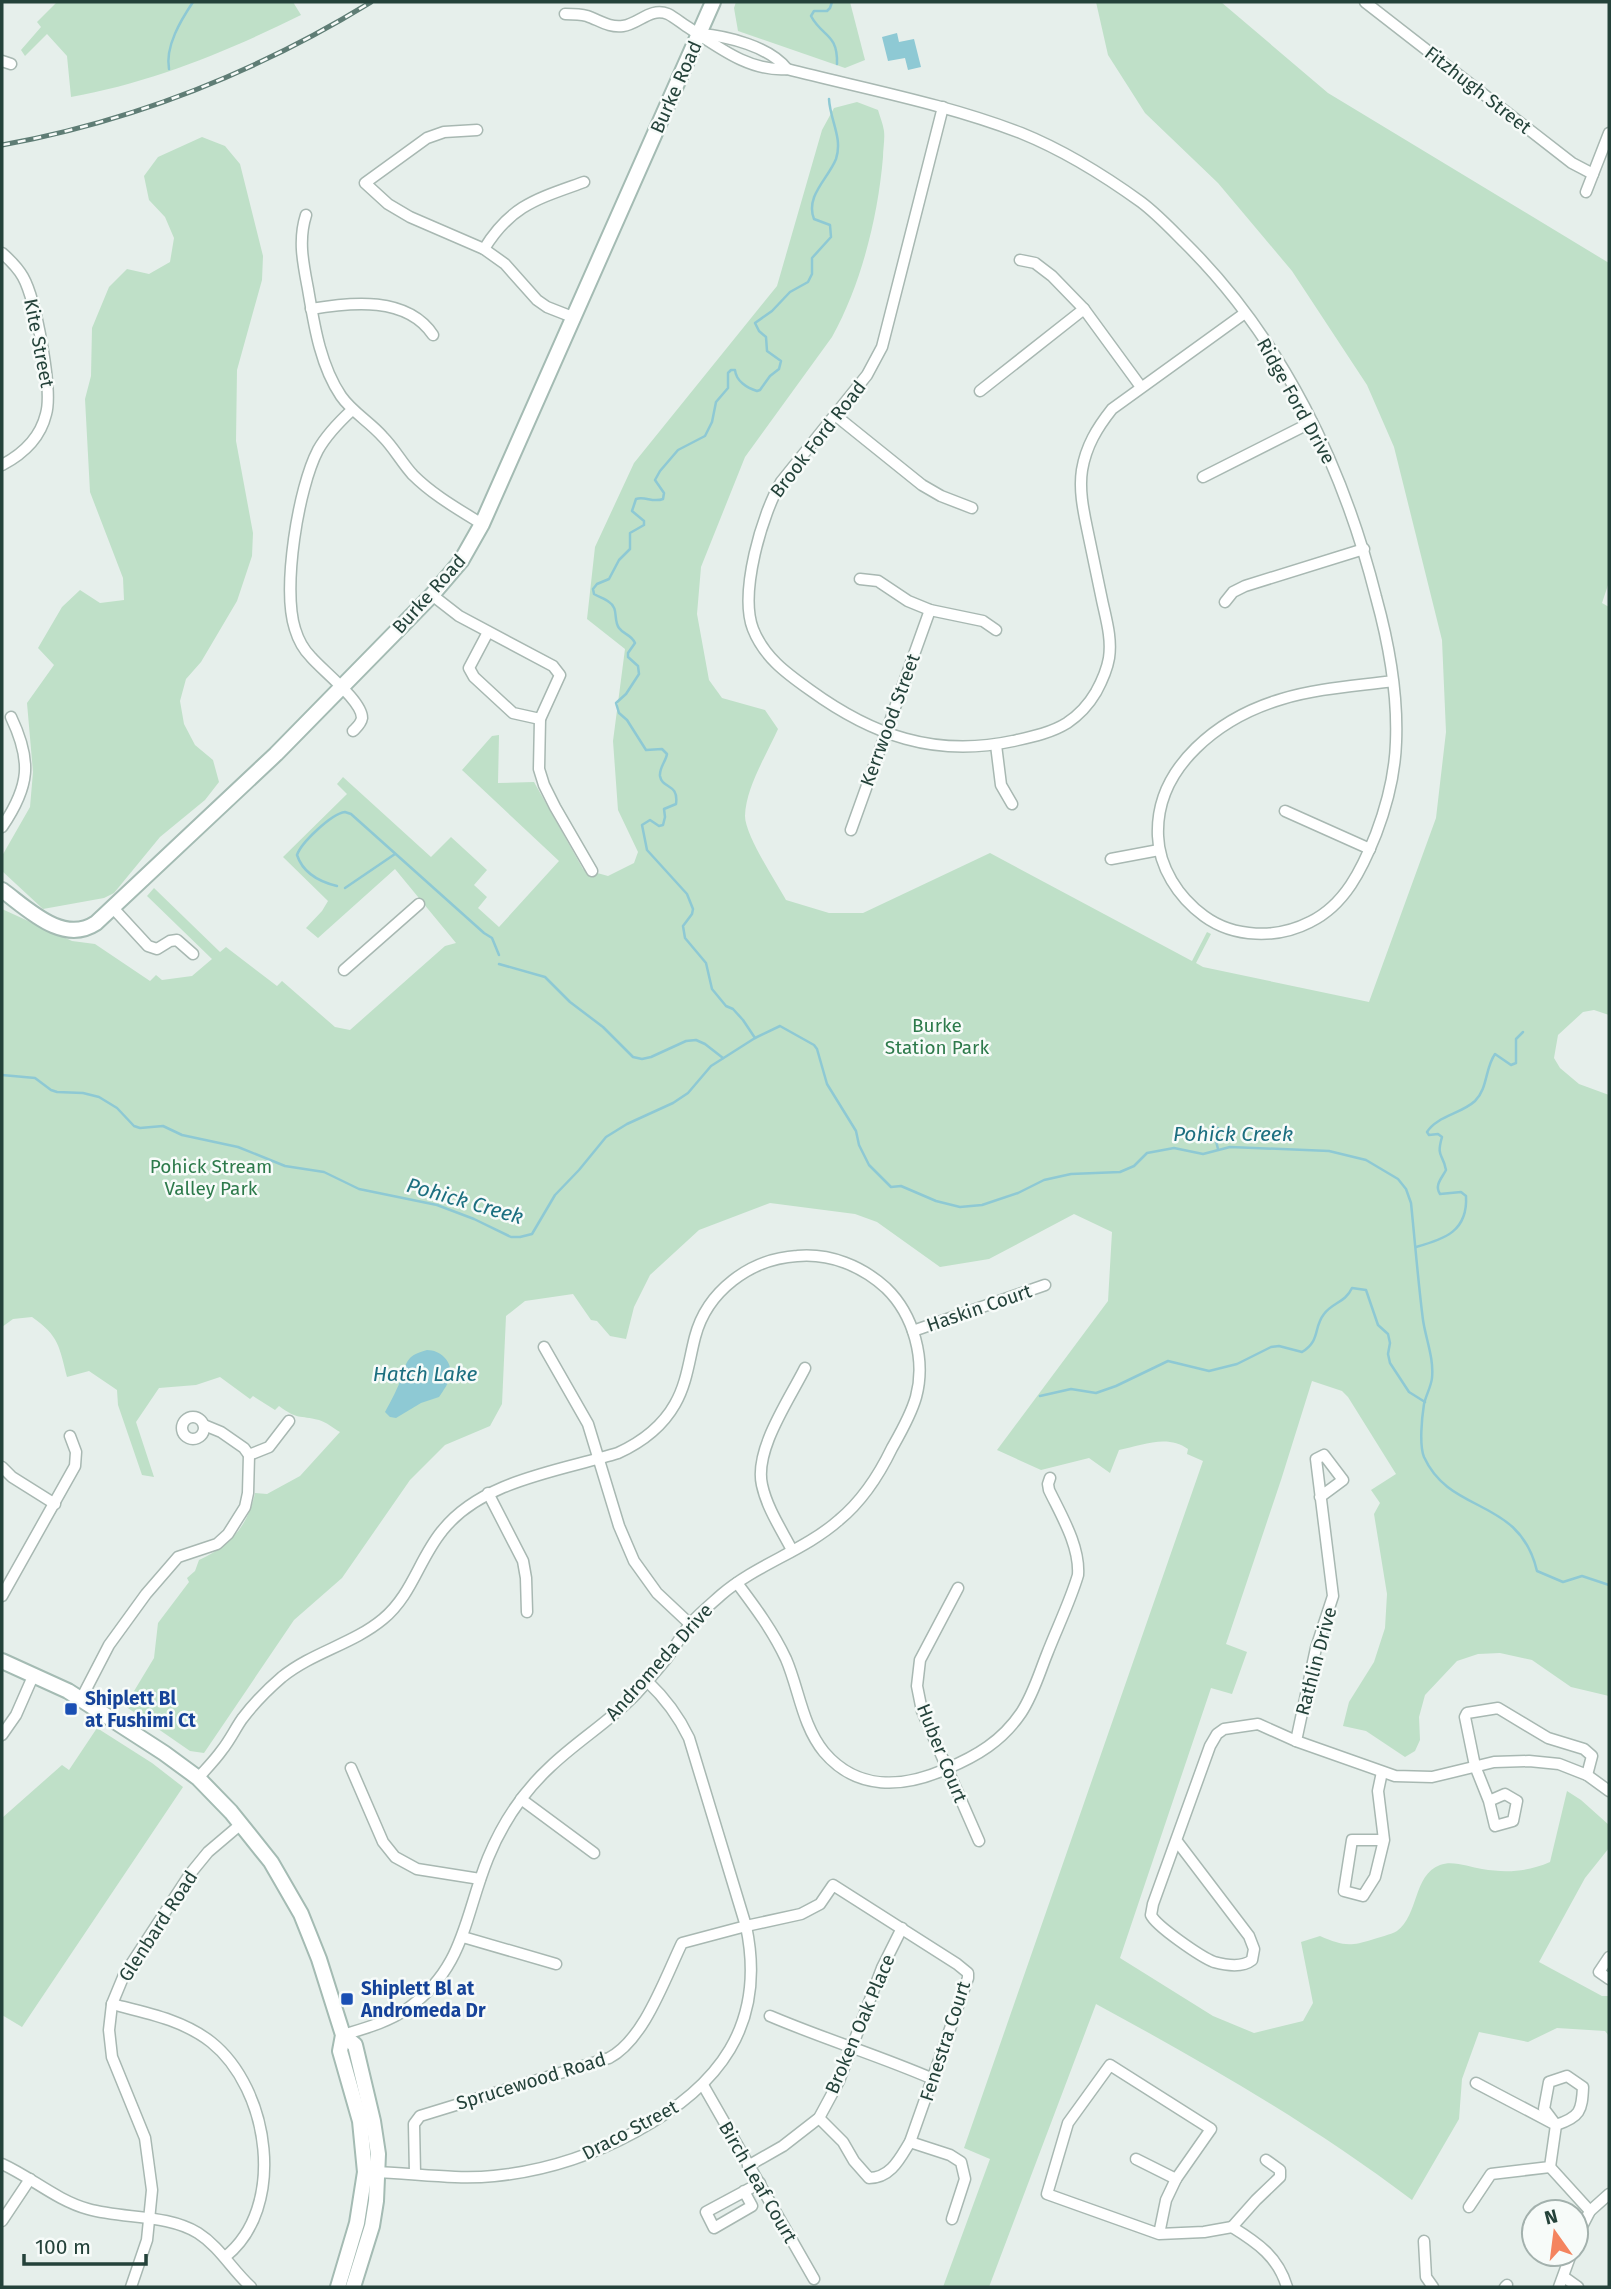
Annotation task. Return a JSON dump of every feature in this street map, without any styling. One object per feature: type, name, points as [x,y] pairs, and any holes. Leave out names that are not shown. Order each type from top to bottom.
[{"type":"street","name":"Burke Road","points":[[2,890],[52,925],[72,932],[91,927],[276,754],[432,595],[461,561],[482,524],[575,318],[713,2]]},
{"type":"street","name":"Fitzhugh Street","points":[[1365,2],[1572,163],[1593,174]]},
{"type":"street","points":[[565,14],[586,16],[606,24],[621,26],[630,25],[646,15],[661,12],[699,34]]},
{"type":"street","name":"Ridge Ford Drive","points":[[699,34],[719,50],[769,71],[788,69],[943,107],[1024,134],[1068,156],[1143,204],[1204,262],[1245,313],[1280,364],[1312,422],[1340,483],[1364,549],[1385,631],[1393,681],[1396,710],[1394,770],[1382,817],[1358,875],[1341,900],[1317,919],[1286,931],[1256,934],[1234,930],[1204,916],[1185,899],[1172,881],[1159,850],[1159,815],[1166,788],[1185,759],[1211,735],[1244,714],[1280,700],[1393,681]]},
{"type":"street","name":"Ridge Ford Drive","points":[[699,34],[725,36],[778,58],[788,69]]},
{"type":"street","name":"Brook Ford Road","points":[[943,107],[882,347],[867,375],[781,482],[770,500],[749,583],[748,612],[760,643],[781,669],[839,711],[861,724],[909,741],[938,746],[978,747],[1035,736],[1067,723],[1088,705],[1103,679],[1109,658],[1109,634],[1082,503],[1081,472],[1087,447],[1099,425],[1112,410],[1245,313]]},
{"type":"street","points":[[477,130],[443,132],[427,138],[365,183],[388,204],[410,217],[484,249],[505,264],[537,300],[575,318]]},
{"type":"street","points":[[1586,192],[1609,133]]},
{"type":"street","points":[[484,249],[494,233],[518,209],[584,182]]},
{"type":"street","points":[[306,215],[301,230],[301,248],[311,309],[317,338],[340,395],[352,410],[383,436],[410,472],[429,490],[482,524]]},
{"type":"street","name":"Kite Street","points":[[2,253],[23,278],[30,296],[49,395],[46,415],[36,437],[21,454],[2,465]]},
{"type":"street","points":[[1020,260],[1043,267],[1083,309],[1141,387]]},
{"type":"street","points":[[311,309],[346,303],[385,306],[415,317],[427,326],[433,335]]},
{"type":"street","points":[[980,391],[1083,309]]},
{"type":"street","points":[[352,410],[328,435],[311,465],[294,542],[290,596],[297,636],[309,655],[356,703],[362,715],[361,723],[353,731]]},
{"type":"street","points":[[835,415],[922,485],[972,508]]},
{"type":"street","points":[[1203,477],[1312,422]]},
{"type":"street","points":[[1225,602],[1245,586],[1364,549]]},
{"type":"street","points":[[860,579],[878,582],[908,601],[930,610],[983,621],[996,630]]},
{"type":"street","points":[[432,595],[459,616],[554,666],[560,675],[540,719],[541,778],[592,871]]},
{"type":"street","name":"Kerrwood Street","points":[[850,830],[930,610]]},
{"type":"street","points":[[488,632],[469,668],[474,677],[513,713],[540,719]]},
{"type":"street","points":[[2,827],[20,796],[26,768],[22,742],[11,717]]},
{"type":"street","points":[[996,745],[1001,785],[1012,804]]},
{"type":"street","points":[[1285,811],[1370,849]]},
{"type":"street","points":[[1111,859],[1159,850]]},
{"type":"street","points":[[344,970],[419,904]]},
{"type":"street","points":[[113,908],[148,946],[157,949],[177,940],[193,954]]},
{"type":"street","name":"Andromeda Drive","points":[[198,1778],[223,1749],[242,1719],[283,1676],[309,1659],[362,1634],[386,1616],[408,1591],[429,1549],[442,1531],[464,1509],[488,1493],[600,1459],[634,1446],[650,1434],[664,1420],[682,1390],[696,1335],[706,1311],[730,1283],[761,1263],[785,1256],[831,1258],[853,1265],[872,1276],[889,1291],[902,1308],[913,1331],[919,1364],[916,1397],[881,1471],[861,1499],[815,1538],[737,1583],[690,1624],[665,1660],[621,1708],[547,1769],[521,1799],[494,1843],[463,1937],[447,1968],[416,2002],[382,2023],[343,2035]]},
{"type":"street","name":"Haskin Court","points":[[913,1331],[1045,1285]]},
{"type":"street","points":[[544,1347],[588,1424],[619,1526],[634,1561],[657,1593],[690,1624]]},
{"type":"street","points":[[792,1550],[766,1499],[760,1466],[766,1444],[805,1368]]},
{"type":"street","points":[[249,1455],[269,1447],[289,1421]]},
{"type":"street","points":[[81,1699],[109,1645],[146,1594],[178,1558],[217,1544],[228,1534],[245,1507],[249,1455],[244,1448],[221,1432],[204,1425]]},
{"type":"street","points":[[2,1596],[75,1466],[76,1452],[70,1436]]},
{"type":"street","points":[[2,1467],[12,1477],[55,1504]]},
{"type":"street","points":[[737,1583],[776,1638],[787,1661],[811,1733],[832,1760],[850,1773],[885,1783],[910,1782],[947,1769],[986,1749],[1008,1731],[1023,1711],[1076,1581],[1079,1566],[1070,1536],[1049,1490],[1051,1478]]},
{"type":"street","points":[[488,1493],[523,1561],[527,1612]]},
{"type":"street","name":"Rathlin Drive","points":[[1296,1741],[1316,1648],[1333,1596],[1320,1497]]},
{"type":"street","name":"Huber Court","points":[[958,1588],[927,1644],[917,1670],[919,1701],[979,1841]]},
{"type":"street","points":[[2,1661],[34,1674],[81,1699],[198,1778],[241,1824],[271,1862],[300,1914],[319,1959],[343,2035],[340,2051],[372,2172],[372,2226],[353,2287]]},
{"type":"street","points":[[2,1735],[16,1715],[34,1674]]},
{"type":"street","name":"Draco Street","points":[[372,2172],[455,2177],[493,2176],[568,2162],[645,2127],[676,2108],[703,2085],[730,2048],[744,2017],[751,1972],[750,1943],[689,1738],[679,1716],[647,1681]]},
{"type":"street","points":[[1489,1801],[1475,1766],[1466,1715],[1498,1708],[1548,1738],[1590,1753],[1592,1759],[1587,1775]]},
{"type":"street","points":[[1177,1840],[1252,1942],[1254,1956],[1242,1965],[1215,1962],[1155,1923],[1151,1911],[1177,1840],[1217,1734],[1224,1729],[1258,1724],[1296,1741],[1382,1772],[1404,1777],[1432,1777],[1494,1762],[1529,1761],[1559,1765],[1587,1775],[1609,1791]]},
{"type":"street","points":[[351,1768],[383,1842],[395,1857],[417,1869],[480,1879]]},
{"type":"street","points":[[1382,1772],[1378,1791],[1384,1840],[1375,1877],[1363,1896],[1344,1891],[1352,1840],[1384,1840]]},
{"type":"street","points":[[521,1799],[594,1853]]},
{"type":"street","name":"Glenbard Road","points":[[131,2287],[147,2240],[152,2190],[149,2157],[138,2118],[112,2057],[109,2030],[112,2004],[124,1975],[190,1874],[208,1852],[241,1824]]},
{"type":"street","name":"Sprucewood Road","points":[[415,2174],[414,2124],[419,2116],[618,2053],[637,2035],[682,1943],[802,1914],[820,1904],[833,1885]]},
{"type":"street","name":"Fenestra Court","points":[[819,2118],[843,2142],[869,2178],[888,2173],[911,2142],[966,1986],[968,1973],[833,1885]]},
{"type":"street","name":"Broken Oak Place","points":[[748,2166],[783,2146],[819,2118],[839,2081],[882,1968],[902,1928]]},
{"type":"street","points":[[463,1937],[555,1965]]},
{"type":"street","points":[[1609,1958],[1599,1972],[1609,1979]]},
{"type":"street","points":[[112,2004],[156,2015],[200,2034],[221,2051],[249,2092],[262,2141],[262,2190],[254,2219],[236,2248],[225,2257]]},
{"type":"street","points":[[771,2016],[933,2079]]},
{"type":"street","points":[[1159,2234],[1166,2200],[1175,2179],[1210,2129],[1110,2065],[1068,2123],[1047,2194],[1159,2234],[1232,2228],[1252,2239],[1270,2255],[1287,2287]]},
{"type":"street","points":[[1476,2083],[1556,2125],[1573,2120],[1582,2105],[1583,2087],[1567,2076],[1549,2082],[1544,2109],[1556,2125],[1550,2166],[1578,2198]]},
{"type":"street","name":"Birch Leaf Court","points":[[703,2085],[814,2279]]},
{"type":"street","points":[[911,2142],[950,2155],[961,2162],[964,2179],[952,2219]]},
{"type":"street","points":[[1136,2159],[1175,2179]]},
{"type":"street","points":[[1232,2228],[1280,2177],[1280,2170],[1266,2160]]},
{"type":"street","points":[[2,2164],[59,2197],[85,2208],[110,2215],[175,2224],[192,2230],[213,2244],[251,2287]]},
{"type":"street","points":[[1469,2207],[1491,2174],[1550,2166]]},
{"type":"street","points":[[338,2287],[372,2172]]},
{"type":"street","points":[[2,2221],[30,2179]]},
{"type":"street","points":[[744,2191],[752,2206],[714,2228],[706,2212],[744,2191],[760,2183]]},
{"type":"street","points":[[1590,2211],[1609,2194]]},
{"type":"street","points":[[1424,2241],[1426,2277],[1433,2287]]},
{"type":"street","points":[[1561,2282],[1578,2287]]},
{"type":"green space","points":[[57,2],[293,2],[301,15],[189,64],[130,83],[71,97],[67,56],[47,34],[25,56],[21,50],[41,27],[37,22]]},
{"type":"green space","points":[[736,2],[850,2],[865,60],[845,68],[738,31],[734,8]]},
{"type":"green space","points":[[1096,2],[1221,2],[1328,93],[1609,263],[1609,582],[1602,603],[1609,607],[1609,1015],[1594,1010],[1583,1012],[1558,1035],[1554,1058],[1560,1068],[1579,1084],[1609,1095],[1609,1696],[1571,1687],[1532,1660],[1500,1653],[1478,1654],[1457,1661],[1425,1695],[1419,1717],[1420,1740],[1415,1751],[1405,1757],[1366,1731],[1343,1726],[1349,1702],[1374,1662],[1385,1628],[1387,1594],[1374,1514],[1380,1503],[1371,1490],[1396,1474],[1348,1397],[1342,1391],[1312,1381],[1226,1644],[1247,1652],[1232,1694],[1211,1688],[1120,1958],[1213,2016],[1254,2033],[1303,2021],[1313,2003],[1301,1942],[1320,1936],[1340,1943],[1357,1944],[1397,1931],[1409,1915],[1425,1877],[1440,1865],[1456,1864],[1508,1871],[1525,1870],[1550,1862],[1567,1791],[1609,1825],[1609,1848],[1585,1878],[1539,1962],[1602,1996],[1609,1996],[1609,2036],[1605,2031],[1557,2028],[1528,2042],[1479,2032],[1462,2079],[1459,2119],[1412,2200],[1336,2146],[1258,2096],[1096,2004],[989,2287],[943,2287],[990,2159],[964,2148],[1203,1461],[1187,1454],[1188,1449],[1180,1445],[1163,1441],[1119,1450],[1110,1473],[1089,1458],[1041,1470],[997,1450],[1108,1301],[1112,1232],[1074,1214],[989,1259],[940,1267],[877,1222],[855,1214],[770,1203],[699,1230],[650,1275],[634,1307],[626,1339],[610,1336],[597,1321],[591,1320],[573,1294],[525,1301],[506,1316],[502,1404],[490,1426],[445,1445],[410,1480],[342,1578],[294,1620],[204,1753],[190,1751],[125,1706],[154,1658],[158,1623],[189,1582],[187,1578],[195,1571],[199,1560],[220,1548],[236,1534],[248,1515],[255,1493],[267,1494],[300,1476],[340,1432],[322,1421],[295,1415],[279,1406],[275,1410],[253,1396],[250,1399],[220,1377],[196,1385],[159,1388],[136,1422],[154,1477],[142,1475],[118,1405],[117,1390],[89,1371],[67,1377],[53,1336],[32,1317],[13,1319],[2,1327],[2,909],[72,941],[95,944],[150,981],[156,975],[162,980],[192,976],[212,959],[147,896],[154,888],[220,952],[226,947],[277,986],[282,981],[335,1027],[350,1030],[445,946],[456,943],[395,869],[318,938],[306,928],[328,901],[283,857],[347,794],[337,784],[343,777],[431,857],[451,837],[487,870],[474,885],[487,897],[478,908],[499,927],[559,861],[462,770],[492,736],[499,735],[498,783],[534,782],[583,869],[608,876],[634,863],[638,852],[618,810],[613,741],[625,649],[587,619],[595,547],[634,463],[777,286],[822,130],[834,108],[857,102],[878,110],[884,134],[881,180],[860,273],[832,337],[745,457],[701,567],[697,614],[709,680],[722,698],[765,710],[778,729],[753,783],[745,816],[750,835],[769,871],[786,900],[829,913],[863,913],[990,853],[1192,961],[1207,932],[1211,934],[1196,963],[1203,967],[1369,1002],[1436,818],[1446,732],[1442,640],[1394,447],[1367,385],[1292,271],[1218,183],[1145,113],[1108,55]]},
{"type":"green space","points":[[202,137],[225,146],[240,164],[263,256],[262,280],[237,370],[236,441],[253,533],[252,556],[237,601],[201,662],[186,679],[180,701],[184,724],[195,745],[213,760],[219,782],[205,800],[160,837],[114,893],[104,898],[43,909],[2,871],[2,856],[30,807],[33,772],[27,703],[54,665],[38,648],[62,607],[80,590],[100,603],[124,600],[123,578],[90,492],[85,399],[91,376],[92,328],[109,287],[127,269],[149,274],[170,262],[174,238],[165,217],[149,200],[144,176],[158,157]]},
{"type":"green space","points":[[97,1728],[152,1763],[183,1787],[22,2027],[2,2015],[2,1818],[62,1765],[69,1770]]},
{"type":"water","points":[[897,33],[899,42],[914,39],[921,67],[908,70],[905,58],[888,61],[882,37]]},
{"type":"water","name":"Hatch Lake","points":[[427,1350],[441,1354],[450,1366],[446,1387],[439,1397],[421,1403],[396,1418],[390,1417],[385,1412],[407,1362],[412,1356]]},
{"type":"waterway","points":[[169,69],[172,42],[193,2]]},
{"type":"waterway","points":[[832,2],[827,11],[814,11],[811,16],[835,46],[837,64]]},
{"type":"waterway","points":[[755,1038],[743,1020],[733,1009],[726,1006],[712,989],[706,963],[685,938],[683,926],[693,909],[687,894],[647,850],[642,825],[650,820],[659,826],[663,825],[664,809],[676,804],[676,797],[673,789],[664,783],[660,776],[667,754],[662,749],[646,750],[627,720],[619,713],[616,703],[626,694],[639,674],[638,666],[628,657],[635,643],[619,628],[612,605],[594,594],[593,589],[597,584],[609,579],[619,560],[630,549],[630,533],[644,525],[644,521],[632,511],[636,499],[663,499],[664,493],[655,480],[660,471],[678,450],[705,436],[712,422],[716,402],[728,388],[728,373],[735,370],[743,384],[757,391],[779,369],[781,361],[767,351],[766,337],[755,323],[772,311],[790,292],[808,282],[812,274],[812,258],[831,237],[830,225],[814,219],[812,211],[815,195],[838,151],[829,99]]},
{"type":"waterway","points":[[337,886],[313,876],[303,867],[297,855],[317,830],[345,812],[351,814],[492,938],[499,955]]},
{"type":"waterway","points":[[345,888],[395,854]]},
{"type":"waterway","points":[[499,964],[545,977],[633,1057],[651,1057],[686,1041],[696,1040],[723,1058]]},
{"type":"waterway","name":"Pohick Creek","points":[[2,1075],[35,1078],[57,1092],[99,1097],[140,1128],[163,1126],[182,1135],[238,1147],[285,1166],[324,1172],[359,1189],[437,1205],[511,1237],[532,1234],[555,1195],[606,1137],[673,1103],[688,1093],[711,1066],[755,1038],[780,1026],[817,1049],[827,1084],[856,1131],[859,1145],[869,1165],[891,1187],[901,1186],[936,1201],[960,1207],[982,1205],[1018,1193],[1044,1180],[1071,1174],[1120,1172],[1134,1166],[1147,1153],[1174,1148],[1203,1154],[1230,1147],[1329,1151],[1366,1160],[1398,1179],[1406,1189],[1411,1203],[1423,1320],[1432,1371],[1422,1416],[1424,1457],[1436,1476],[1451,1489],[1516,1530],[1528,1547],[1537,1571],[1563,1582],[1582,1576],[1609,1585]]},
{"type":"waterway","points":[[1416,1247],[1453,1232],[1463,1218],[1466,1208],[1466,1196],[1461,1192],[1440,1194],[1438,1191],[1438,1185],[1446,1170],[1440,1152],[1442,1137],[1438,1134],[1429,1135],[1427,1132],[1437,1122],[1475,1101],[1482,1090],[1495,1054],[1511,1065],[1516,1063],[1516,1039],[1523,1032]]},
{"type":"waterway","points":[[1218,1128],[1218,1149]]},
{"type":"waterway","points":[[1040,1396],[1071,1389],[1096,1393],[1168,1361],[1209,1371],[1237,1364],[1271,1347],[1279,1346],[1302,1352],[1312,1343],[1324,1314],[1346,1297],[1352,1288],[1366,1290],[1378,1325],[1388,1334],[1390,1363],[1409,1392],[1425,1402]]},
{"type":"railway","points":[[2,145],[99,122],[193,91],[284,50],[371,2]]},
{"type":"place","name":"Shiplett Bl at Fushimi Ct","points":[[71,1709]]},
{"type":"place","name":"Shiplett Bl at Andromeda Dr","points":[[347,1999]]},
{"type":"park label","name":"Burke Station Park","points":[[937,1036]]},
{"type":"park label","name":"Pohick Stream Valley Park","points":[[211,1177]]}]
